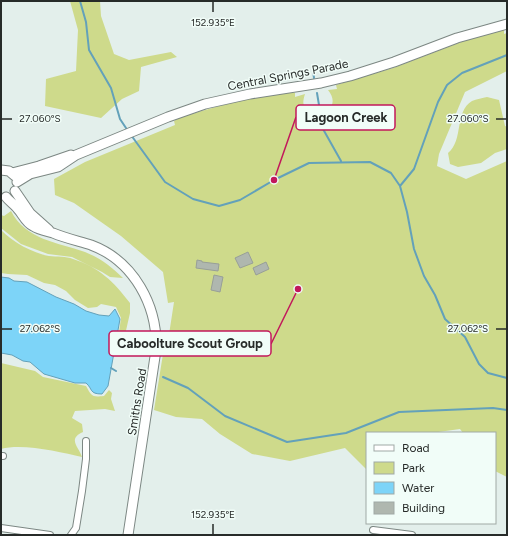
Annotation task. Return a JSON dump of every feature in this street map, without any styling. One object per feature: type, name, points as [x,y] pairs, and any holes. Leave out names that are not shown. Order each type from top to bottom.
[{"type":"street","name":"Central Springs Parade","points":[[3,197],[13,194],[16,186],[30,174],[58,167],[76,155],[188,110],[228,98],[321,83],[356,74],[394,62],[457,38],[507,24]]},
{"type":"street","name":"Central Springs Parade","points":[[12,173],[39,166],[70,155],[76,155]]},
{"type":"street","points":[[1,169],[12,173]]},
{"type":"street","name":"Smiths Road","points":[[12,173],[16,178],[16,186],[30,213],[52,233]]},
{"type":"street","name":"Smiths Road","points":[[3,197],[18,209],[28,223],[38,229],[92,246],[105,252],[119,262],[140,286],[148,301],[153,316],[157,342],[156,356],[128,535]]},
{"type":"street","points":[[71,535],[76,528],[82,491],[86,459],[86,441]]},
{"type":"street","points":[[1,528],[50,535]]},
{"type":"street","points":[[373,530],[412,535]]},
{"type":"green space","points":[[70,1],[100,1],[101,16],[114,54],[129,60],[171,52],[177,57],[141,67],[139,91],[122,99],[101,118],[45,106],[46,79],[76,71],[78,30]]},
{"type":"green space","points":[[504,30],[504,34],[507,33],[507,71],[465,92],[439,154],[437,166],[466,179],[507,161],[507,477],[496,472],[496,432],[462,432],[460,429],[438,432],[366,432],[366,469],[345,448],[290,461],[252,454],[220,434],[202,419],[176,417],[154,410],[163,354],[166,354],[174,302],[168,303],[163,272],[121,236],[74,203],[55,195],[54,179],[85,162],[175,125],[174,121],[179,118],[235,102],[291,92],[295,93],[295,97],[305,94],[303,103],[305,107],[314,114],[324,112],[331,107],[333,100],[328,90],[337,89],[336,85],[393,68],[469,39]]},
{"type":"green space","points":[[487,97],[499,100],[505,126],[507,127],[507,149],[495,153],[481,163],[458,167],[450,164],[448,153],[456,141],[463,112],[466,106],[472,101]]},
{"type":"green space","points":[[11,211],[17,221],[34,234],[43,239],[90,254],[106,263],[123,278],[110,277],[72,257],[48,254],[21,244],[1,228],[1,215],[4,216]]},
{"type":"green space","points":[[1,230],[17,243],[30,250],[43,255],[67,257],[83,263],[98,271],[112,282],[130,303],[130,313],[122,348],[117,347],[121,318],[116,307],[101,304],[97,307],[88,308],[75,300],[66,291],[55,285],[44,283],[27,275],[1,273]]},
{"type":"green space","points":[[1,363],[35,371],[43,377],[86,386],[93,396],[104,396],[109,390],[112,393],[111,399],[115,411],[105,409],[75,411],[72,418],[82,424],[83,432],[76,437],[75,443],[82,457],[53,451],[20,447],[1,449]]},
{"type":"water","points":[[1,277],[9,278],[14,281],[27,282],[86,311],[99,315],[109,316],[115,309],[120,319],[108,386],[102,394],[93,392],[86,383],[75,383],[44,374],[30,362],[23,361],[12,355],[1,353]]},
{"type":"building","points":[[248,252],[253,263],[240,268],[235,258]]},
{"type":"building","points":[[197,260],[219,264],[218,271],[196,268]]},
{"type":"building","points":[[266,262],[269,269],[256,275],[253,268]]},
{"type":"building","points":[[214,275],[223,277],[220,292],[211,290]]},
{"type":"waterway","points":[[80,1],[86,22],[89,50],[111,88],[120,119],[128,131]]},
{"type":"waterway","points":[[400,186],[414,169],[438,102],[447,85],[462,73],[507,55]]},
{"type":"waterway","points":[[313,71],[314,78]]},
{"type":"waterway","points":[[317,93],[323,129],[341,161]]},
{"type":"waterway","points":[[131,135],[165,182],[193,199],[219,206],[240,200],[274,180],[309,163],[370,162],[391,173],[400,186],[414,249],[424,276],[435,295],[445,319],[465,337],[479,364],[488,373],[507,378]]},
{"type":"waterway","points":[[111,368],[116,371]]},
{"type":"waterway","points":[[163,377],[188,388],[225,416],[287,442],[346,433],[399,412],[493,408],[507,410]]},
{"type":"place","name":"Lagoon Creek","points":[[274,180]]},
{"type":"place","name":"Caboolture Scout Group","points":[[298,289]]}]
